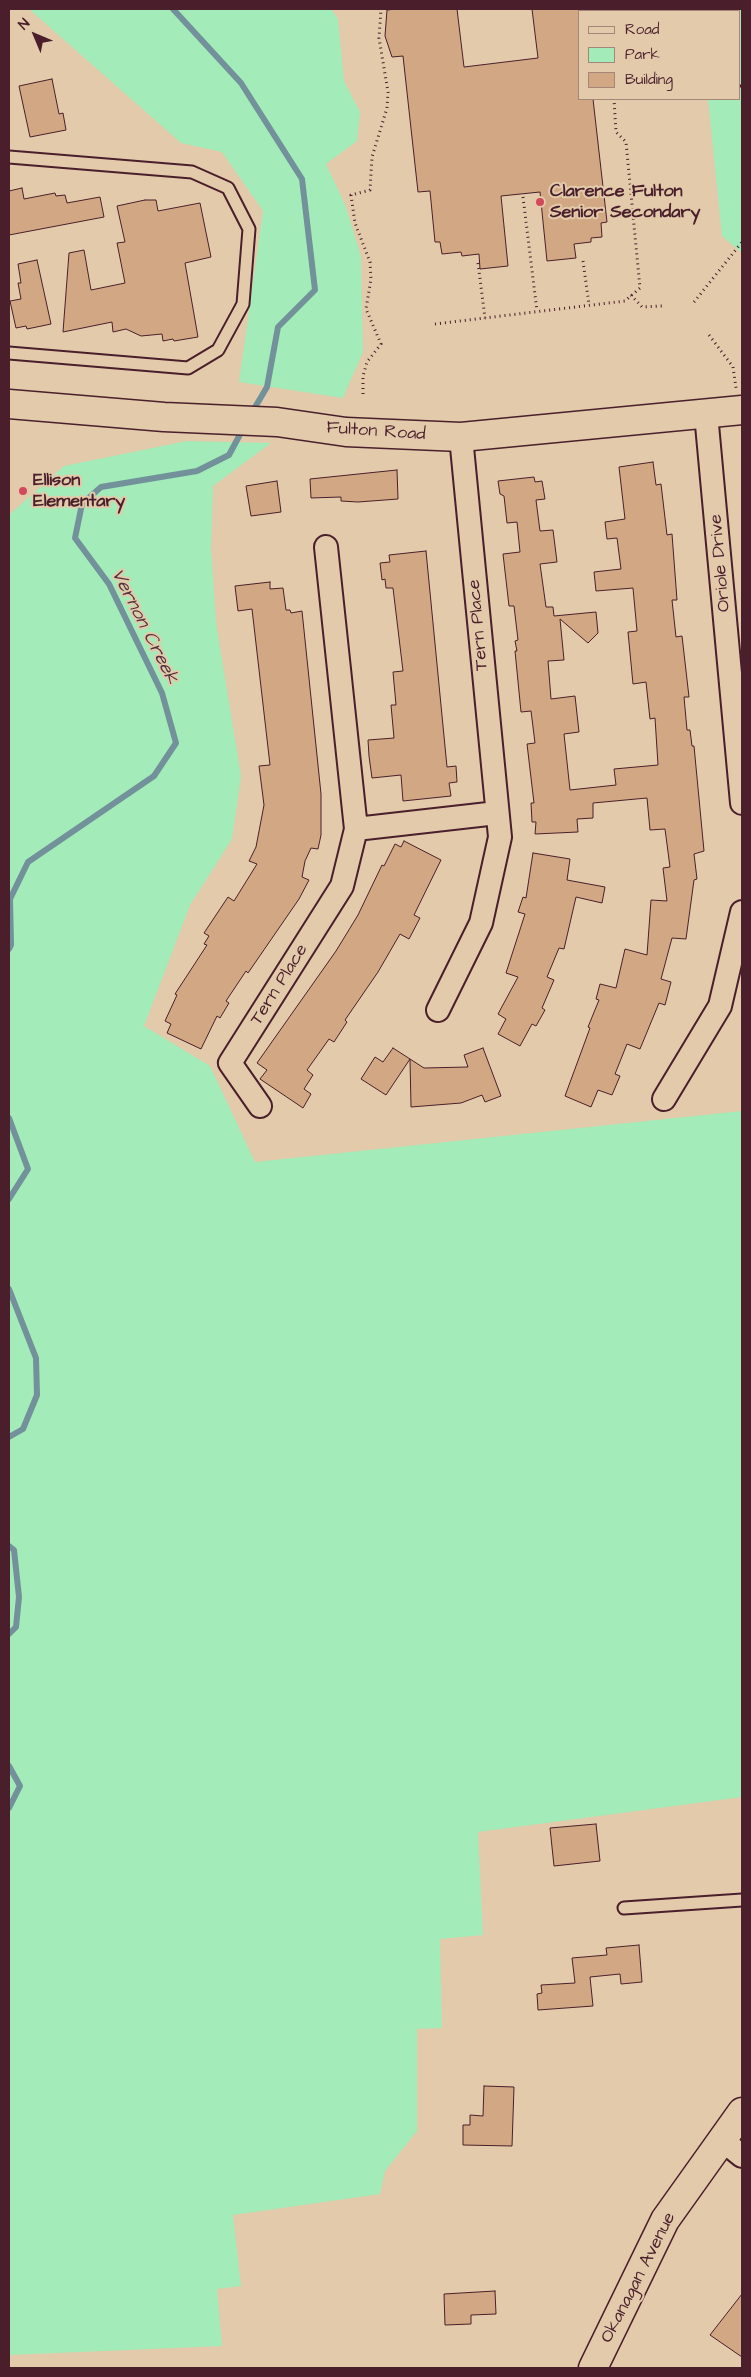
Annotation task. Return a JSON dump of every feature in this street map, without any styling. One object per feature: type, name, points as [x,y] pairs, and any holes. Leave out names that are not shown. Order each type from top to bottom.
[{"type":"street","name":"Fulton Road","points":[[9,404],[277,422],[346,432],[462,437],[706,414],[739,400]]},
{"type":"street","name":"Oriole Drive","points":[[706,414],[710,440],[742,803]]},
{"type":"street","name":"Tern Place","points":[[438,1010],[480,922],[500,837],[462,437]]},
{"type":"street","name":"Tern Place","points":[[260,1106],[230,1063],[342,886],[356,829],[326,548]]},
{"type":"street","points":[[356,829],[497,813]]},
{"type":"street","points":[[664,1099],[720,1006],[742,912]]},
{"type":"street","name":"Okanagan Avenue","points":[[593,2368],[665,2220],[732,2148],[742,2112]]},
{"type":"lane","points":[[9,157],[192,172],[228,188],[249,229],[242,304],[218,350],[188,368],[9,352]]},
{"type":"lane","points":[[624,1908],[742,1900]]},
{"type":"path","points":[[363,394],[363,376],[367,362],[381,344],[366,309],[371,279],[370,262],[355,222],[351,195],[370,190],[372,157],[387,108],[388,92],[379,38],[381,9]]},
{"type":"path","points":[[435,324],[625,301],[640,288],[626,142],[616,132],[614,100]]},
{"type":"path","points":[[523,197],[537,311]]},
{"type":"path","points":[[694,302],[742,242]]},
{"type":"path","points":[[583,261],[589,305]]},
{"type":"path","points":[[478,263],[485,318]]},
{"type":"path","points":[[631,295],[642,307],[662,306]]},
{"type":"path","points":[[709,335],[733,367],[739,400]]},
{"type":"green space","points":[[29,9],[331,9],[338,19],[344,81],[360,112],[357,141],[326,164],[346,207],[361,257],[363,352],[343,398],[239,382],[263,211],[222,152],[181,143]]},
{"type":"green space","points":[[742,9],[742,253],[722,236],[708,100],[741,100],[741,10],[703,10]]},
{"type":"green space","points":[[187,441],[271,443],[213,486],[211,549],[216,623],[241,776],[232,839],[190,905],[144,1026],[210,1066],[255,1162],[742,1111],[742,1797],[478,1832],[483,1935],[440,1939],[442,2028],[417,2029],[417,2131],[385,2171],[380,2194],[233,2215],[241,2286],[217,2289],[222,2346],[9,2355],[9,515],[64,466]]},
{"type":"building","points":[[457,9],[464,67],[538,58],[532,9],[580,9],[578,10],[578,100],[593,100],[607,222],[601,223],[602,237],[591,238],[591,242],[574,244],[576,258],[547,261],[540,192],[501,196],[508,266],[480,269],[479,254],[462,256],[461,252],[442,254],[440,242],[435,242],[430,191],[418,192],[403,56],[392,57],[385,36],[387,10]]},
{"type":"building","points":[[52,79],[59,114],[63,113],[66,130],[30,137],[19,86]]},
{"type":"building","points":[[22,188],[24,199],[55,193],[56,196],[65,195],[67,203],[100,197],[104,217],[9,235],[9,191]]},
{"type":"building","points":[[145,200],[156,200],[158,211],[200,203],[211,257],[185,263],[198,337],[163,341],[162,334],[141,336],[126,329],[113,332],[112,322],[63,332],[69,253],[84,250],[91,290],[125,283],[117,243],[125,242],[117,206]]},
{"type":"building","points":[[37,260],[51,324],[27,329],[26,326],[16,328],[10,301],[21,299],[18,283],[21,283],[18,264]]},
{"type":"building","points":[[653,462],[656,485],[661,484],[667,535],[672,534],[677,600],[672,600],[676,637],[682,636],[689,697],[684,697],[687,730],[690,730],[692,746],[694,746],[704,851],[694,854],[697,879],[694,880],[686,939],[672,938],[661,979],[671,982],[665,1005],[659,1003],[640,1049],[627,1044],[615,1074],[620,1076],[612,1095],[598,1090],[591,1107],[565,1096],[599,1000],[596,999],[600,984],[616,988],[625,949],[647,955],[651,900],[667,901],[663,868],[670,867],[665,829],[650,830],[647,798],[593,803],[593,818],[577,819],[578,832],[535,834],[536,822],[532,822],[531,803],[534,803],[527,744],[535,743],[531,711],[521,712],[515,651],[517,651],[515,641],[518,640],[514,606],[509,606],[503,554],[520,552],[517,522],[507,523],[504,496],[500,494],[498,481],[534,477],[535,482],[542,481],[545,499],[536,500],[540,531],[553,530],[557,562],[540,564],[546,607],[553,607],[554,616],[596,612],[598,633],[588,643],[560,619],[564,660],[548,661],[551,699],[575,696],[579,732],[564,734],[570,790],[616,785],[614,769],[658,765],[655,718],[650,719],[646,682],[633,684],[628,632],[637,631],[633,588],[596,591],[594,572],[621,569],[617,538],[607,539],[605,522],[625,519],[619,467]]},
{"type":"building","points":[[397,470],[398,499],[358,502],[341,501],[341,497],[311,498],[310,479]]},
{"type":"building","points":[[277,481],[281,512],[251,516],[246,486]]},
{"type":"building","points":[[426,551],[447,767],[456,766],[457,782],[449,783],[451,796],[403,801],[401,775],[372,778],[369,756],[368,740],[394,738],[391,705],[396,705],[393,672],[403,671],[393,588],[386,588],[385,579],[382,580],[380,563],[390,562],[389,555]]},
{"type":"building","points":[[270,582],[270,589],[283,588],[286,610],[290,610],[291,613],[302,611],[321,794],[321,835],[318,849],[311,848],[305,861],[302,877],[309,880],[299,899],[248,973],[246,971],[226,1001],[229,1003],[220,1018],[217,1016],[201,1049],[167,1033],[171,1024],[165,1021],[177,995],[175,994],[207,945],[204,944],[209,936],[204,933],[228,897],[234,901],[257,864],[249,861],[256,847],[264,805],[259,766],[270,765],[252,609],[238,611],[235,586]]},
{"type":"building","points":[[404,841],[441,860],[414,915],[420,918],[409,939],[400,934],[378,972],[345,1020],[347,1022],[334,1042],[329,1039],[307,1070],[313,1075],[304,1089],[311,1094],[303,1108],[260,1079],[267,1070],[257,1063],[336,951],[358,915],[382,865],[384,866],[395,844],[401,847]]},
{"type":"building","points":[[533,853],[570,859],[567,880],[605,887],[602,903],[576,897],[564,949],[559,948],[547,977],[554,980],[542,1008],[545,1010],[536,1026],[532,1024],[520,1046],[498,1034],[506,1019],[498,1014],[518,977],[506,973],[525,914],[518,912],[523,897],[526,898]]},
{"type":"building","points":[[393,1048],[410,1059],[386,1095],[361,1079],[375,1057],[383,1062]]},
{"type":"building","points":[[483,1048],[501,1096],[485,1102],[482,1095],[461,1103],[411,1107],[410,1059],[424,1068],[468,1067],[464,1055]]},
{"type":"building","points":[[596,1824],[600,1861],[554,1866],[550,1828]]},
{"type":"building","points":[[639,1945],[642,1982],[621,1984],[620,1974],[590,1977],[593,2006],[538,2010],[537,1994],[542,1993],[541,1985],[575,1983],[572,1958],[607,1955],[606,1948]]},
{"type":"building","points":[[484,2086],[514,2087],[512,2146],[463,2145],[463,2125],[470,2125],[470,2115],[483,2116]]},
{"type":"building","points":[[495,2291],[496,2314],[471,2315],[471,2324],[445,2325],[444,2294]]},
{"type":"building","points":[[742,2294],[742,2357],[710,2335]]},
{"type":"waterway","name":"Vernon Creek","points":[[173,9],[241,83],[302,179],[315,290],[278,327],[267,387],[251,414]]},
{"type":"waterway","name":"Vernon Creek","points":[[9,949],[11,945],[10,899],[28,862],[154,776],[176,743],[162,693],[109,584],[75,538],[82,504],[101,487],[197,471],[229,455],[244,427]]},
{"type":"waterway","name":"Vernon Creek","points":[[9,1118],[28,1169],[9,1199]]},
{"type":"waterway","name":"Vernon Creek","points":[[9,1289],[36,1358],[37,1395],[23,1429],[9,1437]]},
{"type":"waterway","name":"Vernon Creek","points":[[9,1546],[14,1550],[19,1597],[16,1627],[9,1634]]},
{"type":"waterway","name":"Vernon Creek","points":[[9,1766],[20,1786],[9,1808]]},
{"type":"place","name":"Clarence Fulton Senior Secondary","points":[[540,202]]},
{"type":"place","name":"Ellison Elementary","points":[[23,491]]}]
